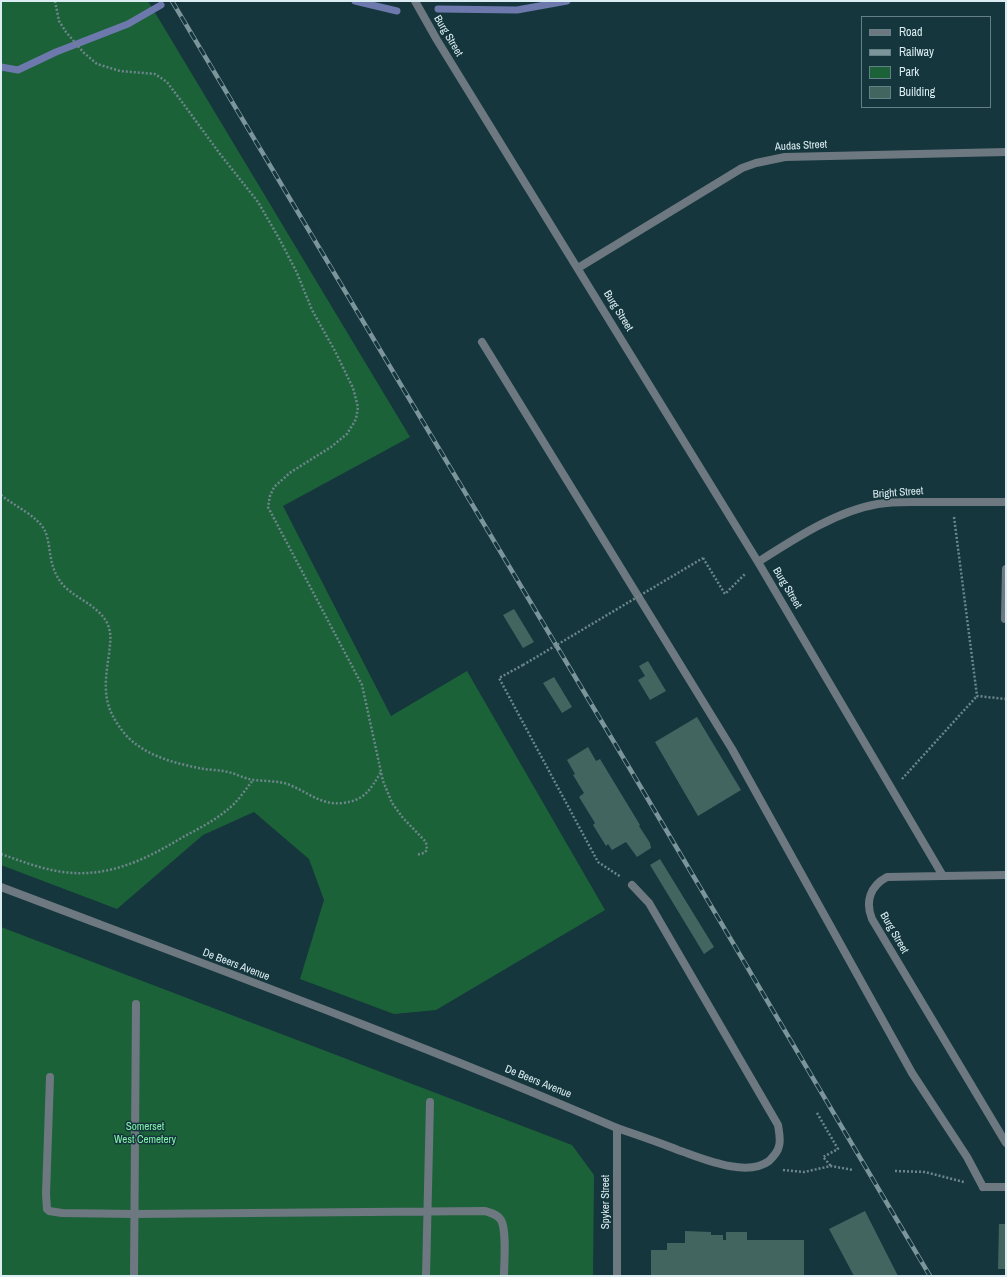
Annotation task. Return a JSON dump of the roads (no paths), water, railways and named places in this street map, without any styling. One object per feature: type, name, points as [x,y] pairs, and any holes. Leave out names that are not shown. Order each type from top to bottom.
[{"type":"street","name":"Burg Street","points":[[415,1],[437,40],[758,562],[943,876],[887,877],[880,881],[870,894],[869,911],[876,926],[1006,1143]]},
{"type":"street","name":"Audas Street","points":[[578,268],[742,168],[756,162],[785,157],[1006,152]]},
{"type":"street","points":[[482,342],[732,749],[912,1073],[966,1157],[983,1187],[1006,1187]]},
{"type":"street","name":"Bright Street","points":[[758,562],[795,539],[830,521],[861,508],[878,504],[901,502],[1006,502]]},
{"type":"street","points":[[1005,619],[1006,569]]},
{"type":"street","points":[[943,876],[1006,875]]},
{"type":"street","name":"De Beers Avenue","points":[[1,887],[403,1040],[617,1128],[703,1159],[731,1166],[749,1168],[763,1166],[773,1158],[779,1148],[780,1137],[778,1125],[649,903],[632,885]]},
{"type":"street","points":[[134,1276],[136,1004]]},
{"type":"street","points":[[50,1077],[46,1194],[47,1208],[49,1211],[55,1213],[134,1214],[485,1211],[498,1216],[503,1226],[504,1276]]},
{"type":"street","points":[[426,1276],[430,1102]]},
{"type":"street","name":"Spyker Street","points":[[617,1128],[617,1276]]},
{"type":"waterway","points":[[355,1],[397,11]]},
{"type":"waterway","points":[[438,9],[517,10],[567,1]]},
{"type":"waterway","points":[[1,67],[18,70],[56,52],[128,24],[161,5]]},
{"type":"railway","points":[[172,1],[633,774],[930,1276]]},
{"type":"park label","name":"Somerset West Cemetery","points":[[145,1133]]}]
